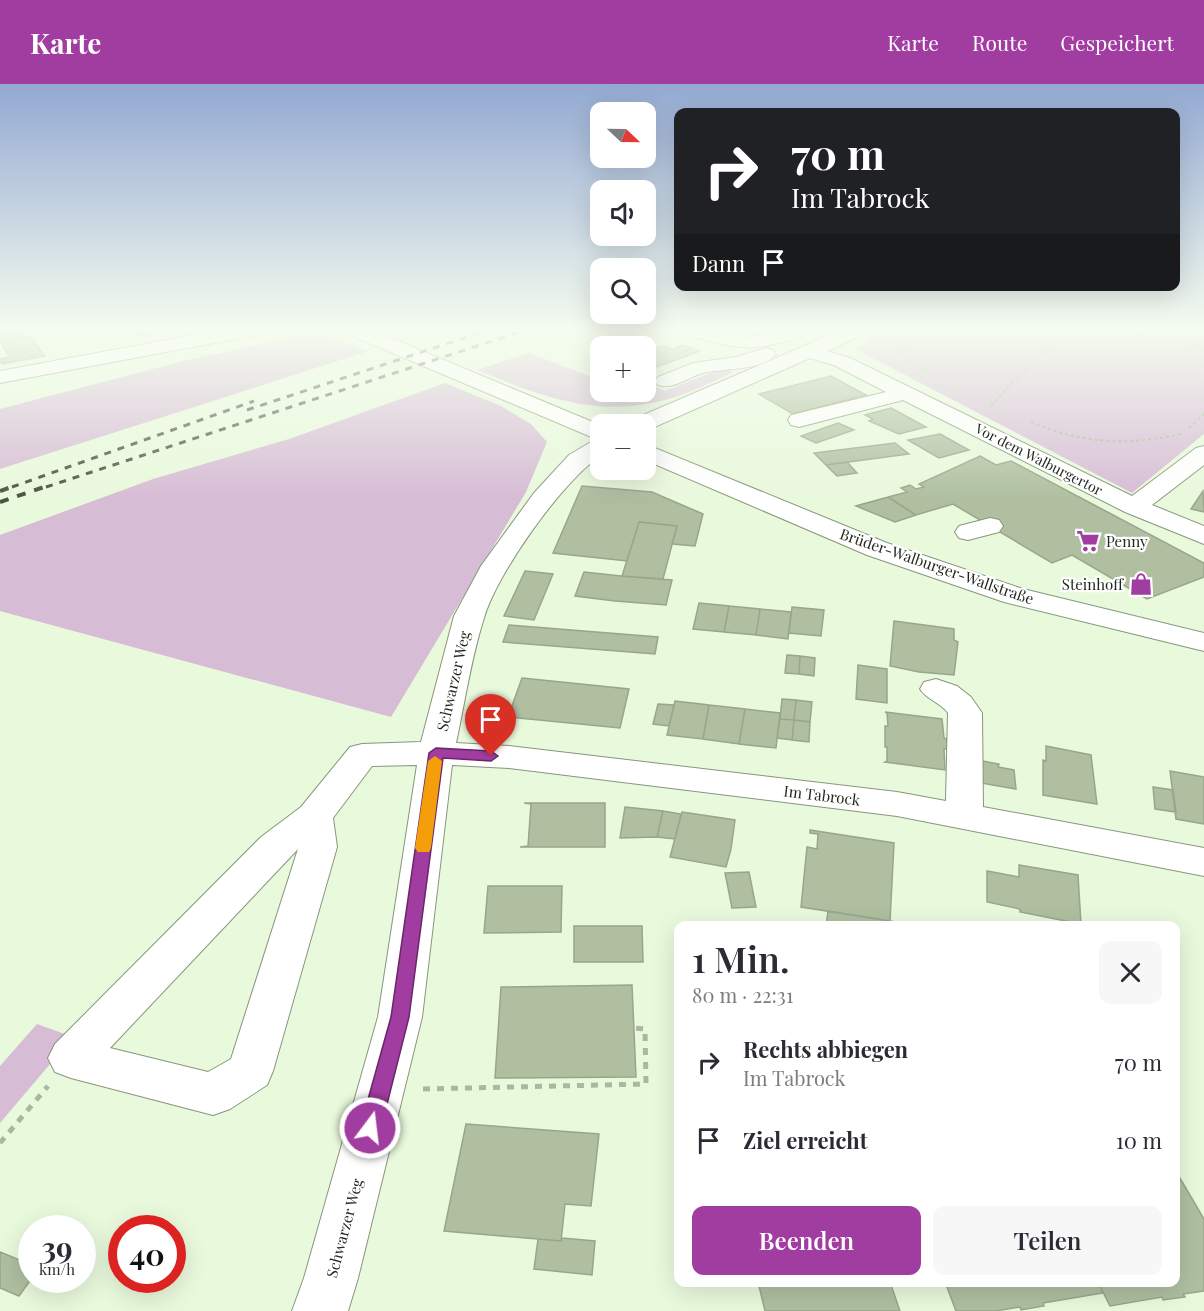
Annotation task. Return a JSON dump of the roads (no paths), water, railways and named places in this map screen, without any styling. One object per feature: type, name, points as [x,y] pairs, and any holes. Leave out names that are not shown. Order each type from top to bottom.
[{"type":"street","points":[[486,385],[590,429]]},
{"type":"street","points":[[656,418],[732,385]]},
{"type":"street","name":"Vor dem Walburgertor","points":[[891,385],[1134,507],[1204,536]]},
{"type":"street","points":[[799,420],[907,393]]},
{"type":"street","name":"Schwarzer Weg","points":[[320,1311],[332,1278],[400,1017],[436,753],[469,616],[495,566],[543,498],[578,460],[590,452]]},
{"type":"street","points":[[1134,507],[1204,453]]},
{"type":"street","name":"Brüder-Walburger-Wallstraße","points":[[656,457],[877,549],[1004,592],[1204,642]]},
{"type":"street","points":[[936,689],[950,695],[960,703],[965,713],[964,817]]},
{"type":"street","name":"Im Tabrock","points":[[314,816],[362,755],[436,753],[521,758],[897,804],[1204,862]]},
{"type":"street","points":[[314,816],[318,847],[250,1071],[213,1094],[71,1058],[275,847],[314,816]]},
{"type":"railway","points":[[247,410],[322,385]]},
{"type":"railway","points":[[46,487],[357,385]]},
{"type":"railway","points":[[12,487],[254,401]]},
{"type":"railway","points":[[0,491],[17,485]]},
{"type":"railway","points":[[0,502],[50,485]]},
{"type":"place","name":"Penny","points":[[1088,541]]},
{"type":"place","name":"Steinhoff","points":[[1141,584]]}]
